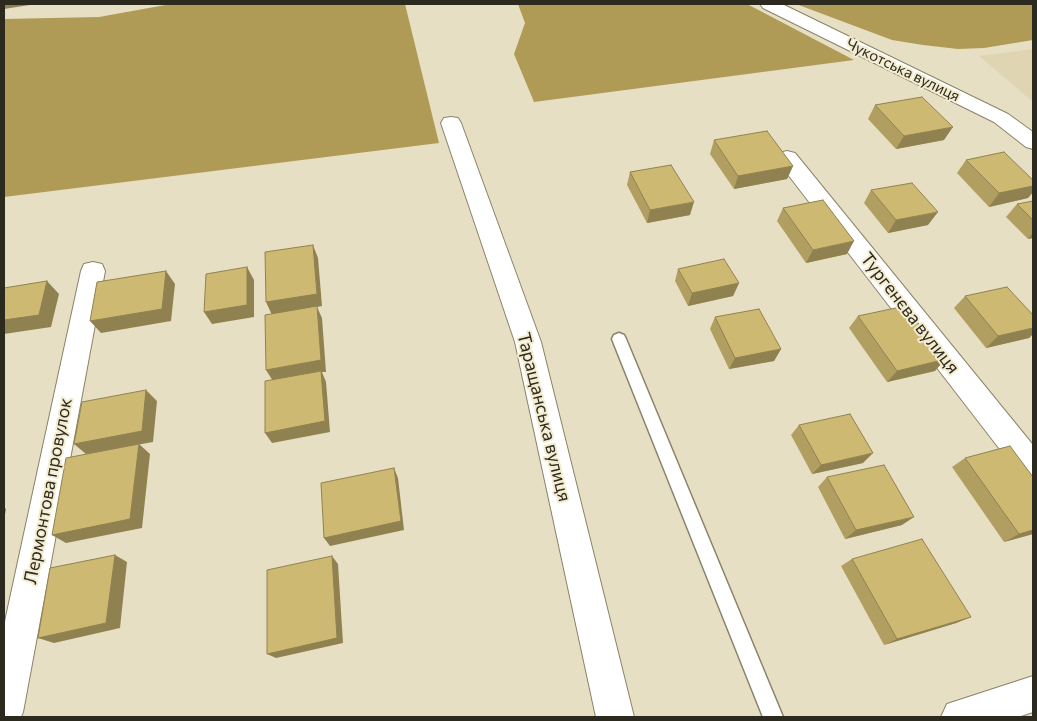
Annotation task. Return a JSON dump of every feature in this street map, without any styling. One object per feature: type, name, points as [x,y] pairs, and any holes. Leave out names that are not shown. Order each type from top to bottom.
[{"type":"street","name":"Чукотська вулиця","points":[[769,4],[1001,118],[1033,142]]},
{"type":"street","name":"Таращанська вулиця","points":[[451,123],[528,342],[615,717]]},
{"type":"street","name":"Тургенєва вулиця","points":[[787,158],[1033,468]]},
{"type":"street","name":"Лермонтова провулок","points":[[4,712],[92,271]]},
{"type":"street","points":[[960,717],[1033,694]]},
{"type":"lane","points":[[620,339],[773,717]]},
{"type":"shaded area","points":[[171,4],[405,4],[439,143],[4,197],[4,19],[99,17]]},
{"type":"shaded area","points":[[518,4],[747,4],[854,60],[534,102],[514,54],[525,23]]},
{"type":"shaded area","points":[[796,4],[1033,4],[1033,40],[984,48],[958,49],[923,45],[892,40]]},
{"type":"shaded area","points":[[1033,49],[1033,102],[979,56]]},
{"type":"building","points":[[922,97],[953,127],[904,136],[875,105]]},
{"type":"building","points":[[767,131],[793,166],[738,176],[714,140]]},
{"type":"building","points":[[1004,152],[1033,180],[1033,186],[999,193],[966,160]]},
{"type":"building","points":[[671,165],[694,202],[650,210],[630,172]]},
{"type":"building","points":[[912,183],[938,212],[896,220],[871,190]]},
{"type":"building","points":[[823,200],[854,241],[813,250],[783,208]]},
{"type":"building","points":[[1033,201],[1033,220],[1017,204]]},
{"type":"building","points":[[313,245],[317,294],[266,302],[265,252]]},
{"type":"building","points":[[724,259],[739,283],[692,293],[678,269]]},
{"type":"building","points":[[247,267],[247,305],[204,312],[206,274]]},
{"type":"building","points":[[166,271],[162,309],[90,321],[97,282]]},
{"type":"building","points":[[47,281],[39,315],[4,320],[4,288]]},
{"type":"building","points":[[1007,287],[1033,315],[1033,328],[998,336],[965,296]]},
{"type":"building","points":[[317,306],[321,360],[266,370],[265,315]]},
{"type":"building","points":[[905,306],[946,359],[897,371],[858,316]]},
{"type":"building","points":[[759,309],[781,349],[735,358],[715,317]]},
{"type":"building","points":[[321,371],[325,421],[265,433],[265,381]]},
{"type":"building","points":[[146,390],[142,431],[74,444],[82,402]]},
{"type":"building","points":[[850,414],[873,453],[821,465],[799,425]]},
{"type":"building","points":[[139,444],[130,519],[52,535],[66,458]]},
{"type":"building","points":[[1010,446],[1033,477],[1033,530],[1019,534],[965,458]]},
{"type":"building","points":[[884,465],[914,517],[856,530],[827,477]]},
{"type":"building","points":[[394,468],[401,521],[324,538],[321,483]]},
{"type":"building","points":[[922,539],[971,617],[897,639],[852,559]]},
{"type":"building","points":[[115,555],[106,623],[38,638],[50,568]]},
{"type":"building","points":[[332,556],[337,638],[267,654],[267,570]]}]
